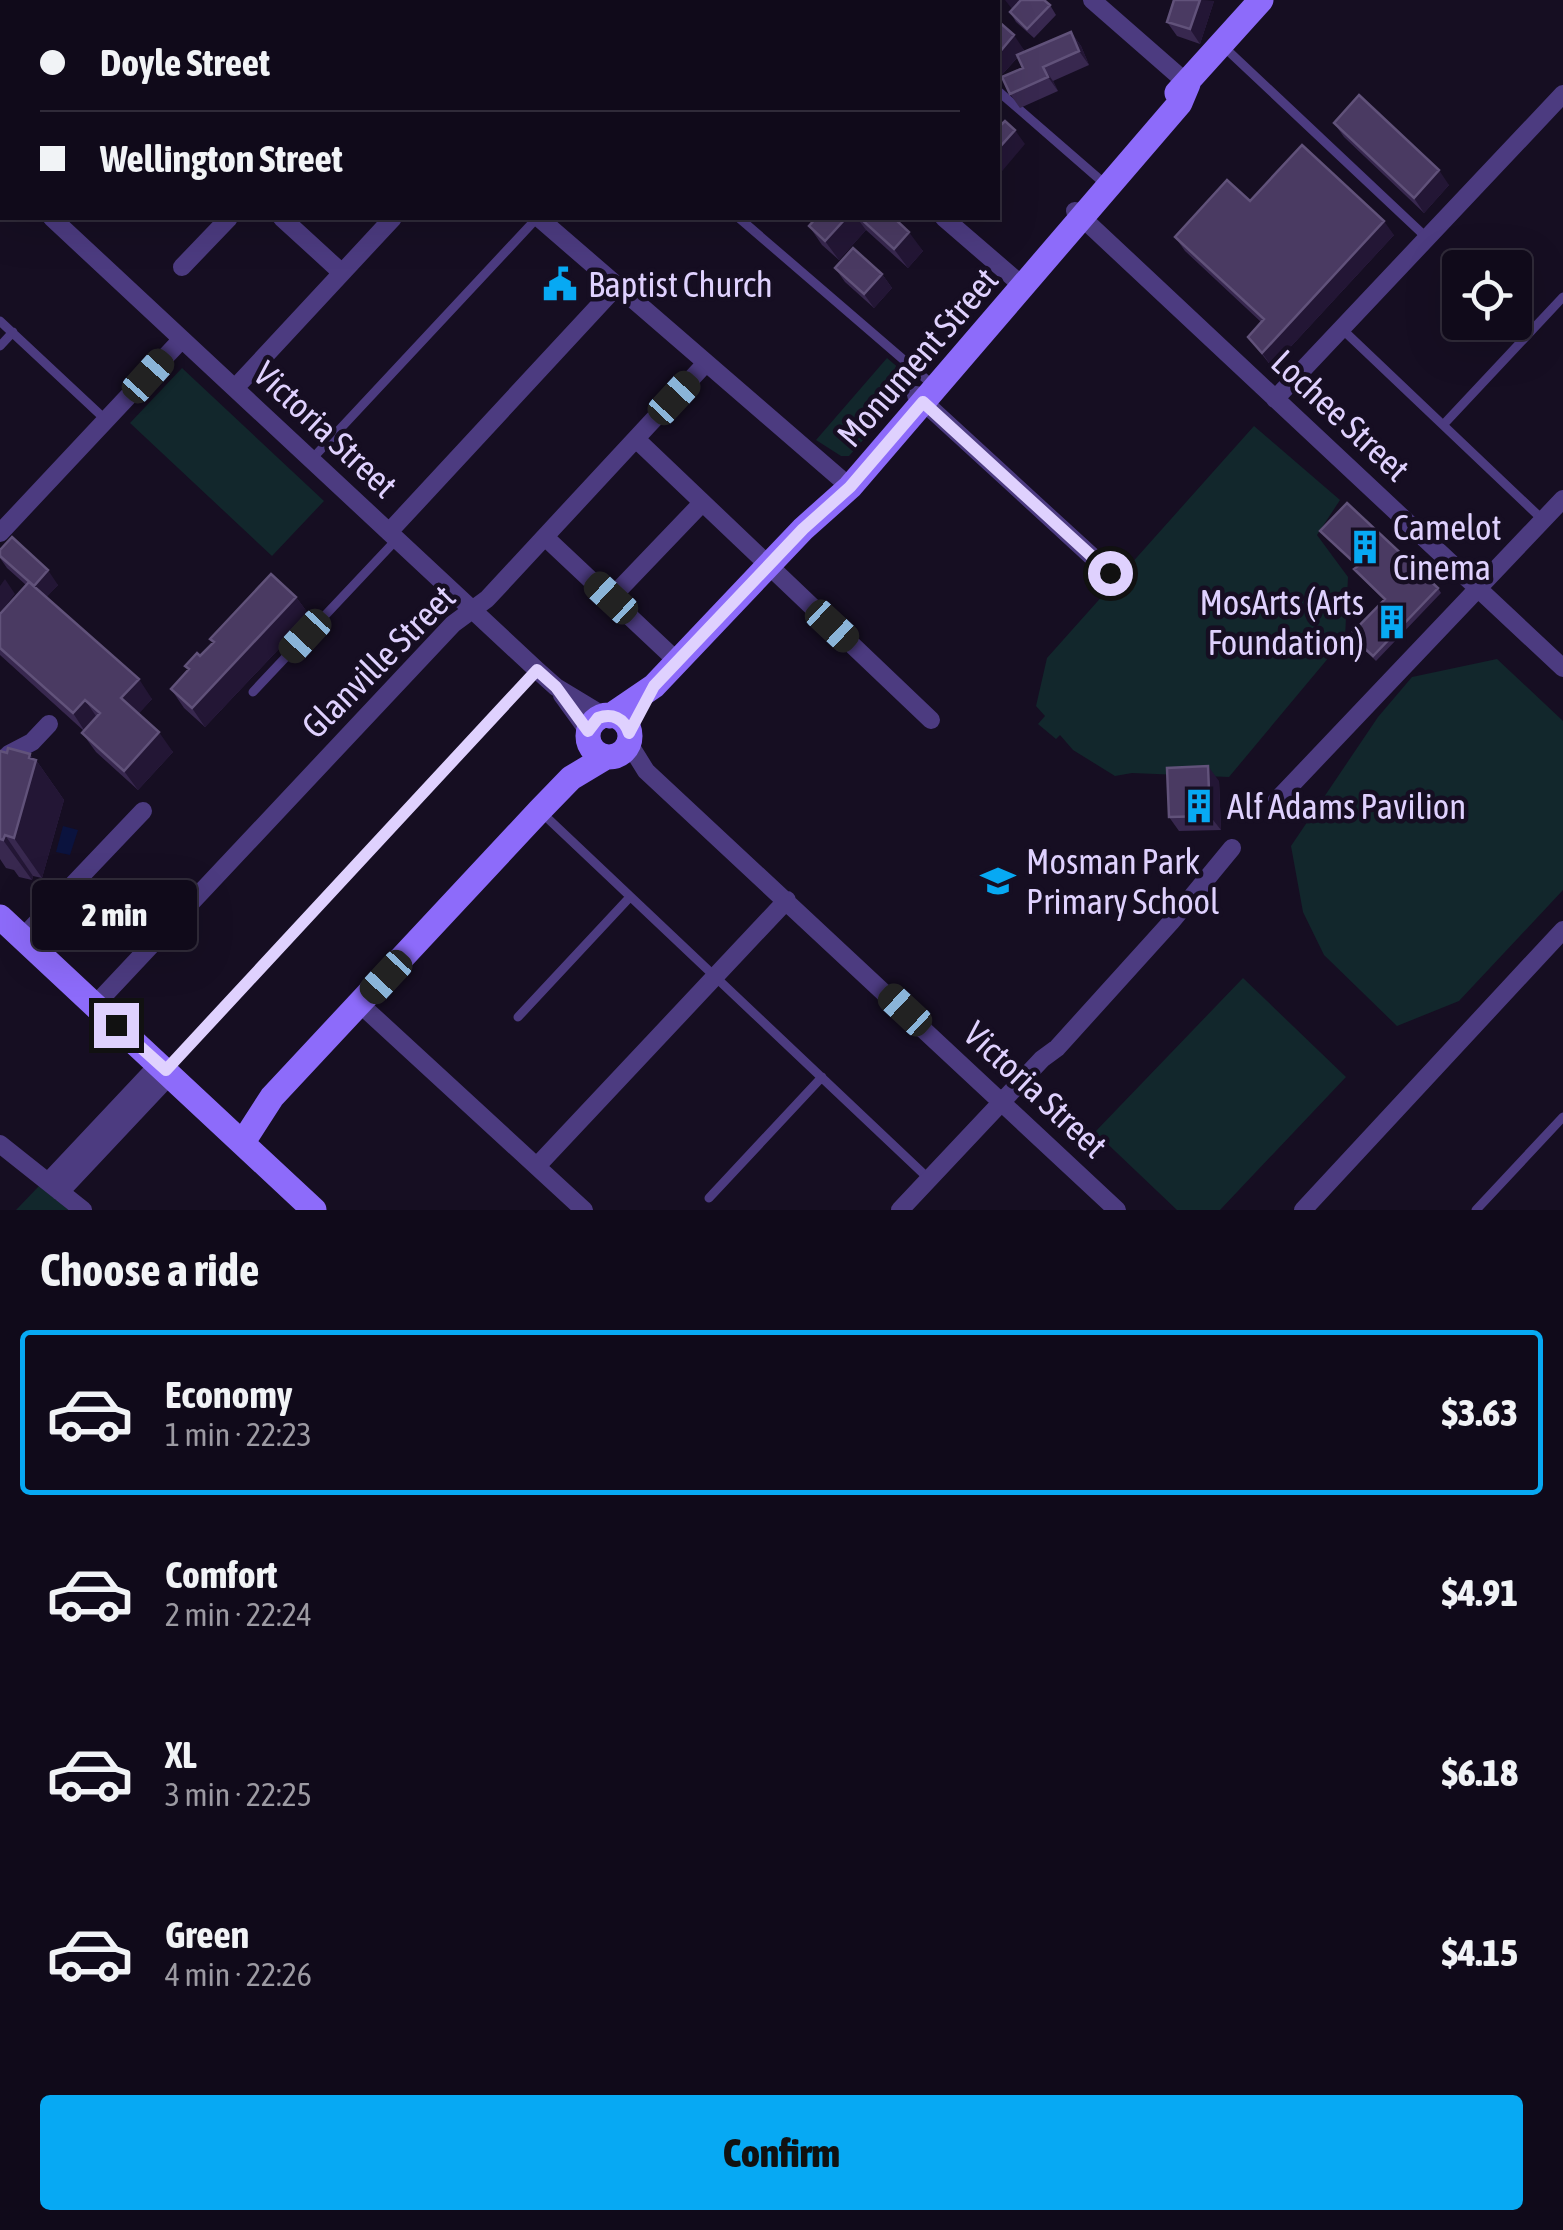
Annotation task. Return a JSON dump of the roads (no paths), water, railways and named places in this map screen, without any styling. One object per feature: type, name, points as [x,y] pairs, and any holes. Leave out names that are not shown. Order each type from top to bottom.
[{"type":"street","points":[[1092,0],[1188,84]]},
{"type":"street","name":"Monument Street","points":[[234,1134],[803,529],[1104,183],[1180,103],[1188,84],[1261,0]]},
{"type":"street","points":[[1275,399],[1559,104]]},
{"type":"street","name":"Lochee Street","points":[[1078,214],[1562,665]]},
{"type":"street","name":"Victoria Street","points":[[54,220],[1116,1210]]},
{"type":"street","points":[[182,267],[226,220]]},
{"type":"street","points":[[284,220],[341,272]]},
{"type":"street","points":[[235,388],[391,220]]},
{"type":"street","points":[[540,220],[844,482]]},
{"type":"street","points":[[946,220],[1020,284]]},
{"type":"street","points":[[393,535],[616,286]]},
{"type":"street","points":[[0,533],[182,339]]},
{"type":"street","name":"Glanville Street","points":[[95,1005],[453,624],[487,599],[706,363]]},
{"type":"street","points":[[925,391],[1110,573]]},
{"type":"street","points":[[636,439],[931,720]]},
{"type":"street","points":[[1277,800],[1563,498]]},
{"type":"street","points":[[611,598],[702,503]]},
{"type":"street","points":[[545,537],[678,662]]},
{"type":"street","points":[[0,763],[8,754],[32,742],[49,724]]},
{"type":"street","points":[[22,938],[142,810]]},
{"type":"street","points":[[900,1210],[1070,1034],[1232,848]]},
{"type":"street","points":[[537,1166],[787,900]]},
{"type":"street","points":[[0,917],[314,1210]]},
{"type":"street","points":[[1303,1210],[1563,930]]},
{"type":"street","points":[[360,1004],[584,1210]]},
{"type":"street","points":[[54,1187],[165,1070]]},
{"type":"street","points":[[0,1144],[83,1210]]},
{"type":"lane","points":[[1222,45],[1427,238]]},
{"type":"lane","points":[[1000,92],[1104,183]]},
{"type":"lane","points":[[311,460],[536,220]]},
{"type":"lane","points":[[741,220],[925,391]]},
{"type":"lane","points":[[1444,424],[1563,297]]},
{"type":"lane","points":[[0,320],[107,421]]},
{"type":"lane","points":[[1342,328],[1543,520]]},
{"type":"lane","points":[[0,346],[12,332]]},
{"type":"lane","points":[[253,692],[393,535]]},
{"type":"lane","points":[[165,1070],[537,670]]},
{"type":"lane","points":[[539,810],[929,1179]]},
{"type":"lane","points":[[518,1017],[630,897]]},
{"type":"lane","points":[[709,1198],[822,1077]]},
{"type":"lane","points":[[1476,1210],[1563,1117]]},
{"type":"place","name":"Baptist Church","points":[[560,284]]},
{"type":"place","name":"Camelot Cinema","points":[[1365,547]]},
{"type":"place","name":"MosArts (Arts Foundation)","points":[[1392,622]]},
{"type":"place","name":"Alf Adams Pavilion","points":[[1199,806]]},
{"type":"place","name":"Mosman Park Primary School","points":[[998,881]]}]
